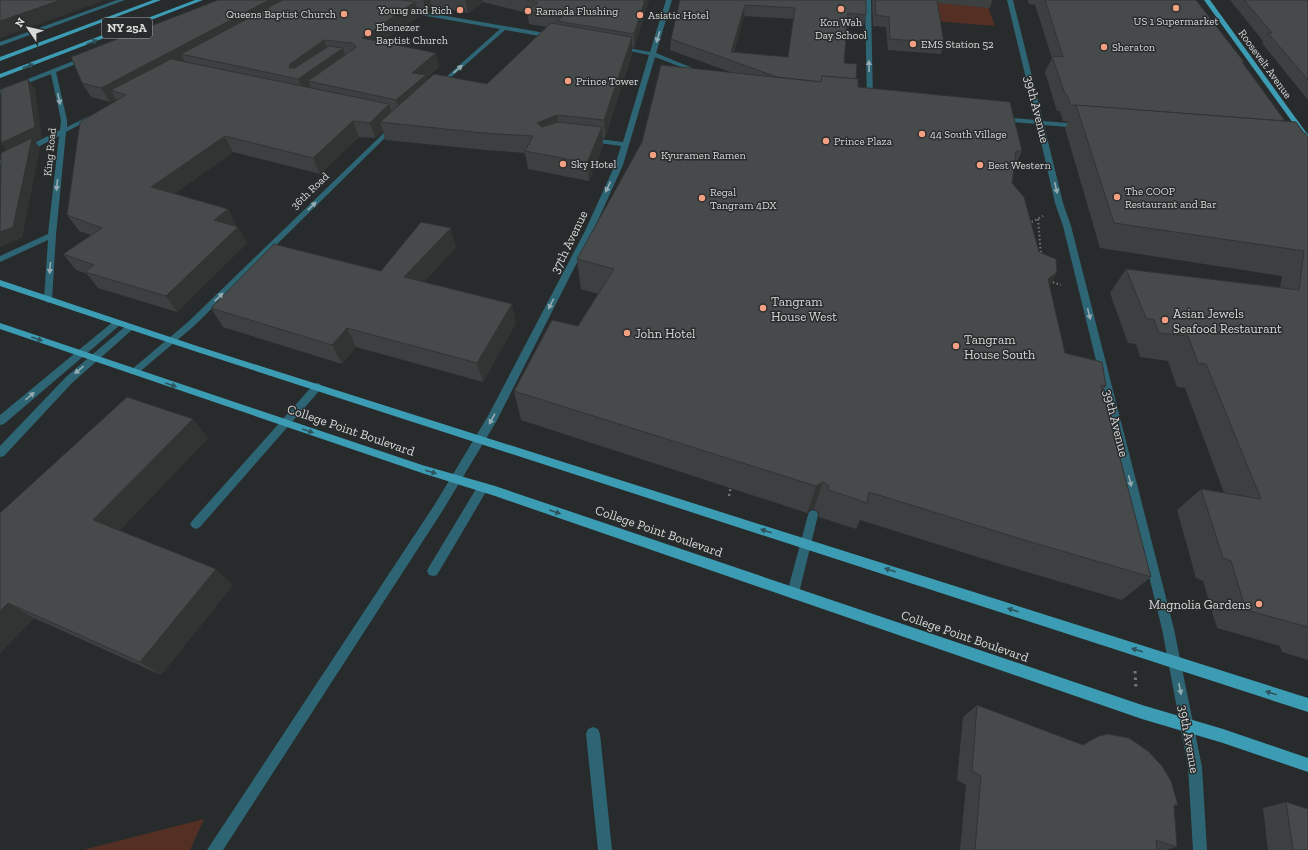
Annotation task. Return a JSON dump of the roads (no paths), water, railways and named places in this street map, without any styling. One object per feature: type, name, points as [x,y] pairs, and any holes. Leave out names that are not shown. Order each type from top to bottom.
[{"type":"main road","name":"NY 25A","points":[[0,59],[158,0]]},
{"type":"main road","name":"NY 25A","points":[[0,76],[200,0]]},
{"type":"main road","name":"Roosevelt Avenue","points":[[1207,0],[1308,140]]},
{"type":"main road","points":[[0,283],[130,327],[1308,705]]},
{"type":"main road","name":"College Point Boulevard","points":[[0,326],[285,423],[483,487],[1142,712],[1187,725],[1308,765]]},
{"type":"street","points":[[0,44],[122,0]]},
{"type":"street","name":"37th Avenue","points":[[214,850],[456,479],[480,439],[589,231],[619,165],[625,144],[648,84],[652,54],[669,0]]},
{"type":"street","points":[[862,104],[874,105],[868,0]]},
{"type":"street","name":"39th Avenue","points":[[1010,0],[1041,123],[1059,203],[1067,226],[1168,628],[1195,767],[1200,850]]},
{"type":"street","points":[[411,5],[402,10],[556,37]]},
{"type":"street","points":[[432,92],[504,28]]},
{"type":"street","points":[[610,46],[652,54],[708,76]]},
{"type":"street","points":[[0,92],[89,57]]},
{"type":"street","name":"King Road","points":[[48,300],[52,235],[64,131],[64,120],[53,72]]},
{"type":"street","points":[[0,162],[99,113]]},
{"type":"street","points":[[996,118],[1089,127]]},
{"type":"street","name":"36th Road","points":[[134,372],[191,324],[396,124]]},
{"type":"street","points":[[580,139],[625,144]]},
{"type":"street","points":[[0,259],[52,235]]},
{"type":"street","points":[[0,421],[117,322]]},
{"type":"street","points":[[0,453],[69,380],[130,327]]},
{"type":"street","points":[[196,524],[317,387]]},
{"type":"street","points":[[433,571],[483,487]]},
{"type":"street","points":[[793,593],[813,515]]},
{"type":"street","points":[[593,734],[605,850]]},
{"type":"place","name":"US 1 Supermarket","points":[[1176,8]]},
{"type":"place","name":"Kon Wah Day School","points":[[841,9]]},
{"type":"place","name":"Young and Rich","points":[[460,10]]},
{"type":"place","name":"Ramada Flushing","points":[[528,11]]},
{"type":"place","name":"Queens Baptist Church","points":[[344,14]]},
{"type":"place","name":"Asiatic Hotel","points":[[640,15]]},
{"type":"place","name":"Ebenezer Baptist Church","points":[[368,33]]},
{"type":"place","name":"EMS Station 52","points":[[913,44]]},
{"type":"place","name":"Sheraton","points":[[1104,47]]},
{"type":"place","name":"Prince Tower","points":[[568,81]]},
{"type":"place","name":"44 South Village","points":[[922,134]]},
{"type":"place","name":"Prince Plaza","points":[[826,141]]},
{"type":"place","name":"Kyuramen Ramen","points":[[653,155]]},
{"type":"place","name":"Sky Hotel","points":[[563,164]]},
{"type":"place","name":"Best Western","points":[[980,165]]},
{"type":"place","name":"The COOP Restaurant and Bar","points":[[1117,197]]},
{"type":"place","name":"Regal Tangram 4DX","points":[[702,198]]},
{"type":"place","name":"Tangram House West","points":[[763,308]]},
{"type":"place","name":"Asian Jewels Seafood Restaurant","points":[[1165,320]]},
{"type":"place","name":"John Hotel","points":[[627,333]]},
{"type":"place","name":"Tangram House South","points":[[956,346]]},
{"type":"place","name":"Magnolia Gardens","points":[[1259,604]]}]
